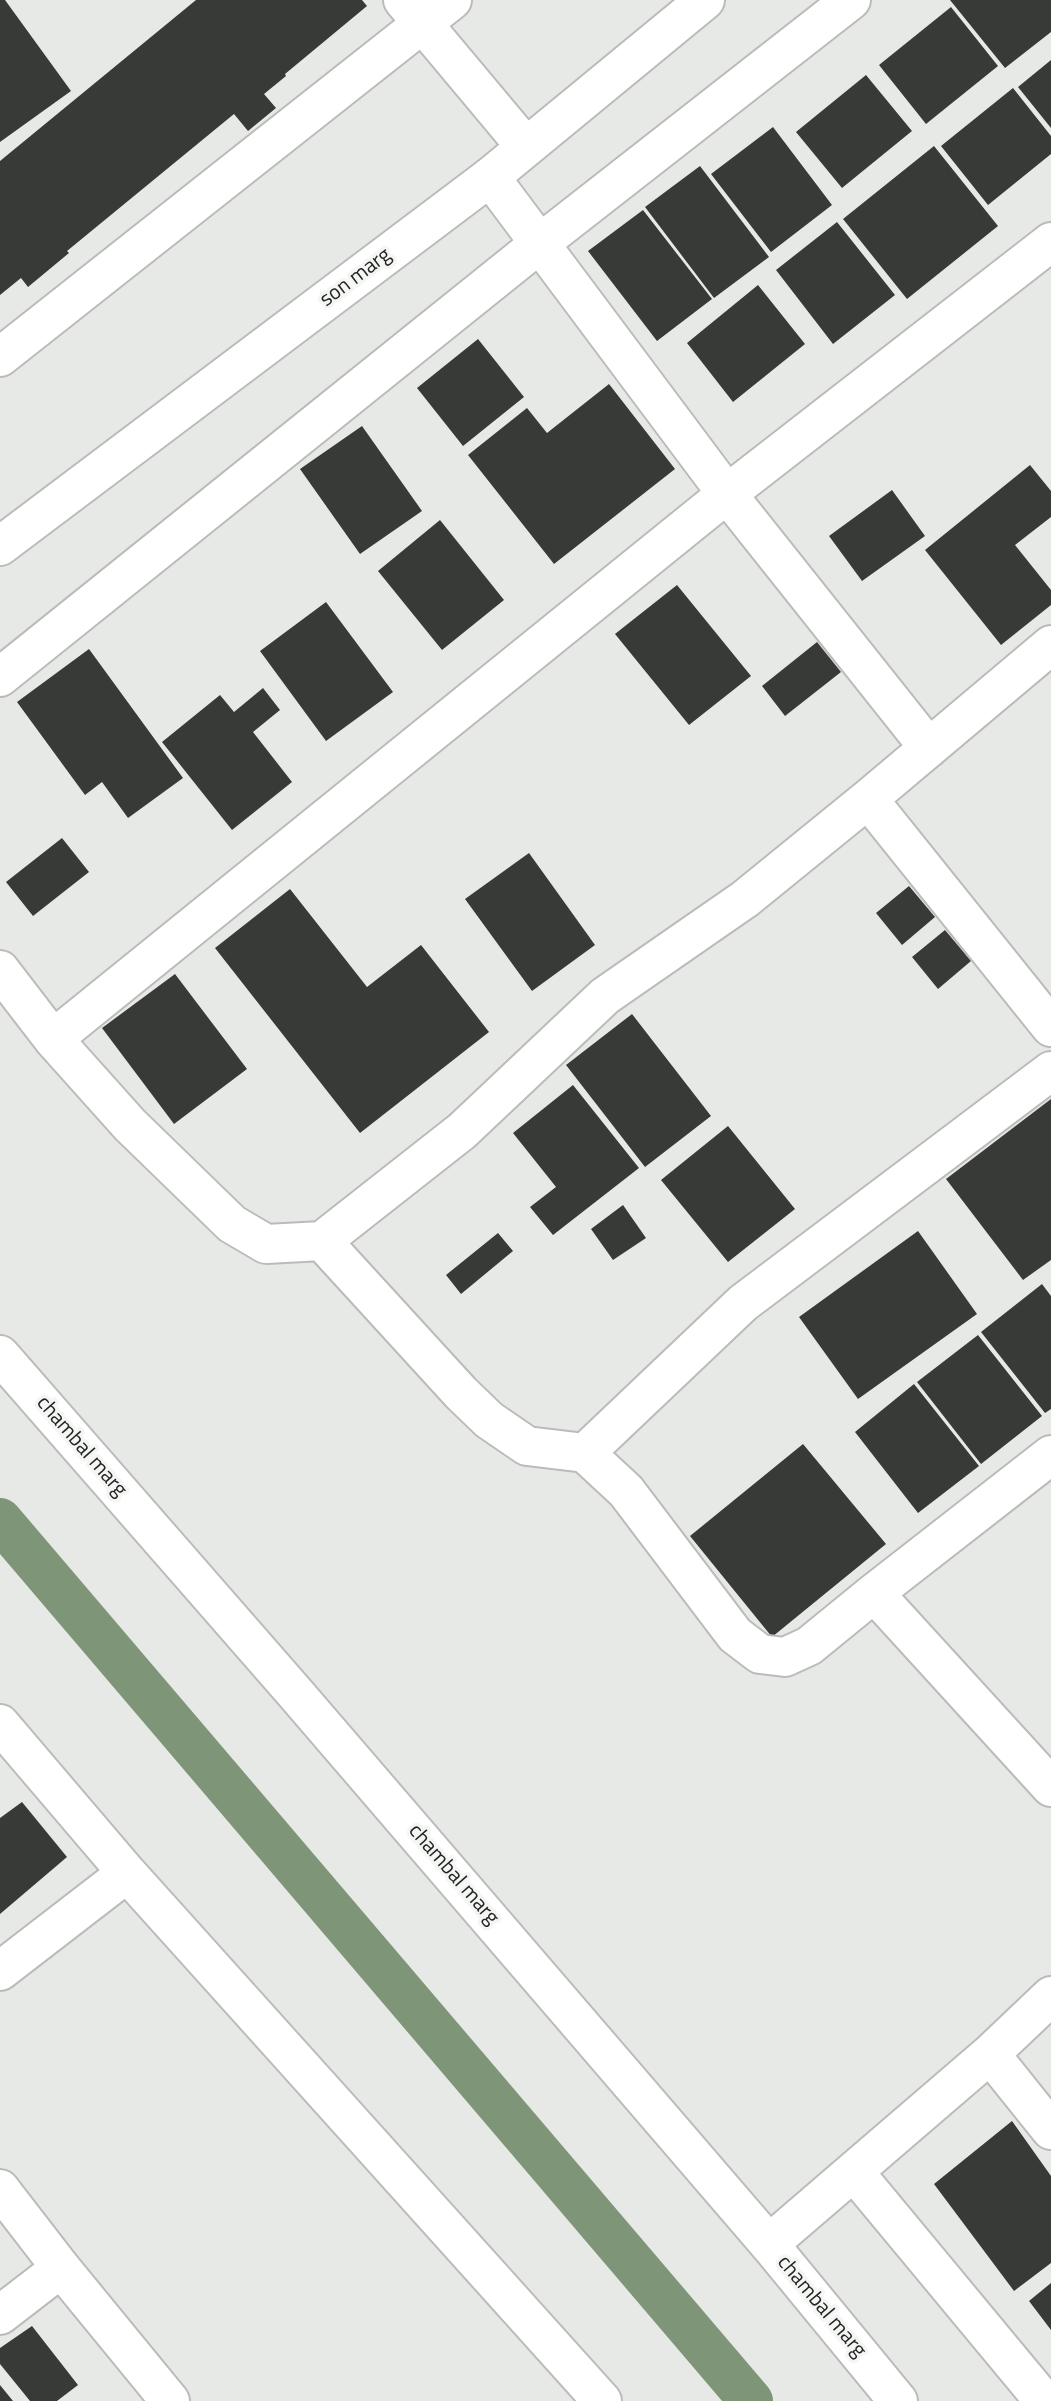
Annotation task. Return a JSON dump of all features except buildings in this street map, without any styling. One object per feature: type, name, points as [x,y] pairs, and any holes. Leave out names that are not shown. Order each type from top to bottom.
[{"type":"street","points":[[0,357],[413,12],[452,0]]},
{"type":"street","name":"son marg","points":[[0,547],[490,177],[705,0]]},
{"type":"street","points":[[0,677],[539,244],[851,0]]},
{"type":"street","points":[[413,12],[526,147]]},
{"type":"street","points":[[490,177],[727,494],[929,748]]},
{"type":"street","points":[[53,1039],[727,494],[1051,242]]},
{"type":"street","points":[[0,970],[53,1039],[130,1125],[232,1224],[266,1244],[322,1241],[462,1131],[606,996],[745,899],[1051,645]]},
{"type":"street","points":[[868,799],[1051,1027]]},
{"type":"street","points":[[585,1453],[743,1303],[1051,1071]]},
{"type":"street","points":[[322,1241],[489,1420],[527,1446],[585,1453],[626,1490],[735,1635],[760,1654],[785,1657],[809,1646],[874,1592],[1051,1455]]},
{"type":"street","name":"chambal marg","points":[[0,1355],[306,1704],[769,2244],[898,2401]]},
{"type":"street","points":[[874,1592],[1051,1787]]},
{"type":"street","points":[[0,1724],[127,1873],[602,2401]]},
{"type":"street","points":[[0,1971],[127,1873]]},
{"type":"street","points":[[769,2244],[1048,2005]]},
{"type":"street","points":[[990,2054],[1051,2130]]},
{"type":"street","points":[[854,2172],[1044,2401]]},
{"type":"street","points":[[0,2189],[170,2401]]},
{"type":"street","points":[[0,2315],[61,2268]]},
{"type":"waterway","points":[[0,1520],[751,2401]]}]
